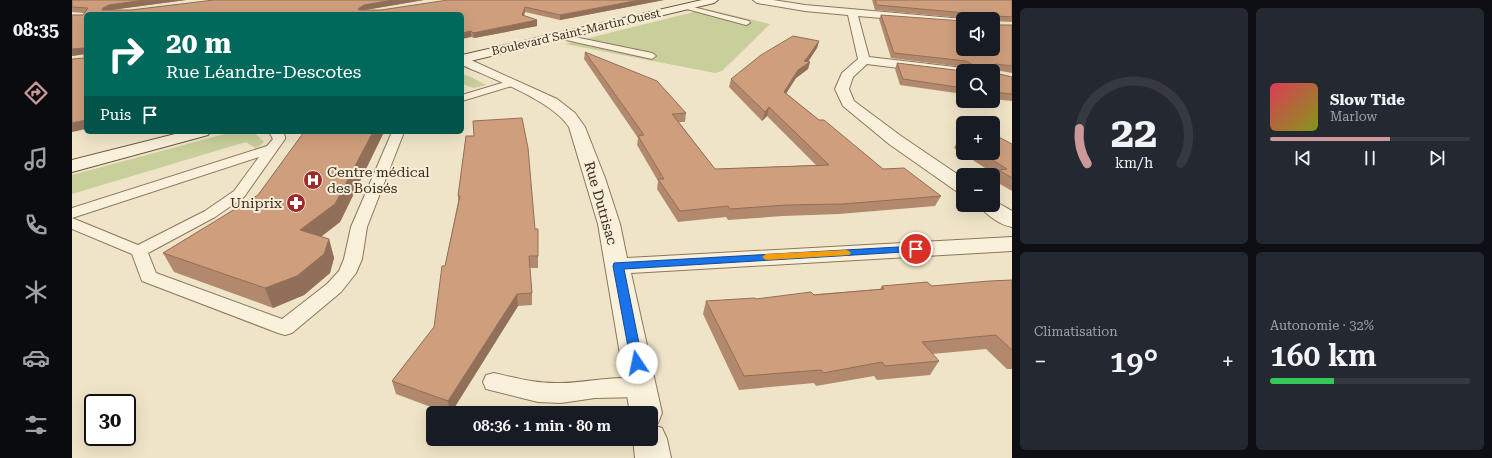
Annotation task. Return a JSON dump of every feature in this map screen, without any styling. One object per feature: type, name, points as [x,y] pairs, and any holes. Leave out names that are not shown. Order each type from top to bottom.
[{"type":"street","name":"Boulevard Saint-Martin Ouest","points":[[464,59],[714,0]]},
{"type":"street","points":[[757,0],[795,6],[956,21]]},
{"type":"street","points":[[852,12],[864,60]]},
{"type":"street","name":"Rue Dutrisac","points":[[464,60],[559,106],[570,116],[577,127],[604,204],[618,266],[645,406]]},
{"type":"street","points":[[864,60],[956,71]]},
{"type":"street","points":[[864,60],[847,76],[842,89],[848,103],[896,140],[956,182]]},
{"type":"street","points":[[72,152],[144,134]]},
{"type":"street","points":[[72,166],[194,134]]},
{"type":"street","points":[[999,212],[1012,221]]},
{"type":"street","points":[[618,266],[1012,244]]},
{"type":"street","points":[[651,446],[653,458]]},
{"type":"lane","points":[[685,6],[746,23]]},
{"type":"lane","points":[[560,36],[652,56]]},
{"type":"lane","points":[[464,97],[512,82]]},
{"type":"lane","points":[[140,251],[148,277],[285,328],[334,288],[347,273],[353,259],[359,228],[397,134]]},
{"type":"lane","points":[[140,251],[226,204],[239,194],[279,137]]},
{"type":"lane","points":[[72,213],[279,137]]},
{"type":"lane","points":[[72,223],[140,251]]},
{"type":"lane","points":[[494,382],[538,392],[561,393],[595,389],[641,388]]},
{"type":"green space","points":[[706,9],[770,24],[722,71],[715,73],[565,44]]},
{"type":"green space","points":[[464,75],[486,85],[474,88],[464,85]]},
{"type":"green space","points":[[225,134],[256,134],[264,142],[255,148],[246,142],[72,194],[72,175]]},
{"type":"building","points":[[72,0],[145,0],[109,5],[102,10],[131,10],[214,0],[393,0],[364,5],[358,9],[381,10],[448,0],[640,0],[560,15],[525,7],[522,15],[537,20],[473,33],[471,31],[464,33],[464,12],[85,12],[88,8],[72,7]]},
{"type":"building","points":[[875,0],[1012,0],[1012,17],[1000,16],[1000,12],[956,12],[877,5]]},
{"type":"building","points":[[84,14],[84,48],[72,49],[72,15],[83,15]]},
{"type":"building","points":[[881,15],[956,20],[956,56],[1000,56],[1000,25],[1012,25],[1012,66],[1000,64],[971,64],[966,61],[894,53]]},
{"type":"building","points":[[793,36],[819,41],[804,61],[810,62],[798,70],[784,92],[819,120],[824,120],[883,169],[904,168],[941,196],[843,204],[786,205],[730,209],[728,206],[680,211],[658,179],[664,179],[638,136],[644,135],[585,52],[657,81],[686,113],[672,114],[715,169],[829,165],[769,107],[765,112],[731,79],[761,55]]},
{"type":"building","points":[[84,58],[84,120],[72,123],[72,59]]},
{"type":"building","points":[[897,63],[956,70],[956,87],[903,79]]},
{"type":"building","points":[[1000,74],[1012,77],[1012,94],[1000,93]]},
{"type":"building","points":[[522,118],[528,148],[535,229],[538,229],[538,256],[529,256],[532,293],[517,294],[448,401],[392,381],[434,327],[442,266],[445,266],[460,196],[458,196],[466,136],[474,136],[473,121]]},
{"type":"building","points":[[303,134],[372,134],[335,204],[300,230],[329,239],[324,254],[297,276],[265,288],[163,253],[258,195]]},
{"type":"building","points":[[1000,138],[1012,144],[1012,178],[1000,171],[1007,169],[992,160],[1000,160]]},
{"type":"building","points":[[1012,280],[1012,350],[996,335],[922,342],[939,361],[885,366],[882,362],[823,373],[821,370],[744,376],[706,301],[756,299],[811,292],[814,295],[884,289],[882,286],[927,282],[932,286]]},
{"type":"slow traffic","points":[[766,257],[846,253]]},
{"type":"place","name":"Centre médical des Boisés","points":[[313,180]]},
{"type":"place","name":"Uniprix","points":[[296,203]]},
{"type":"route","points":[[637,363],[618,266],[916,249]]}]
